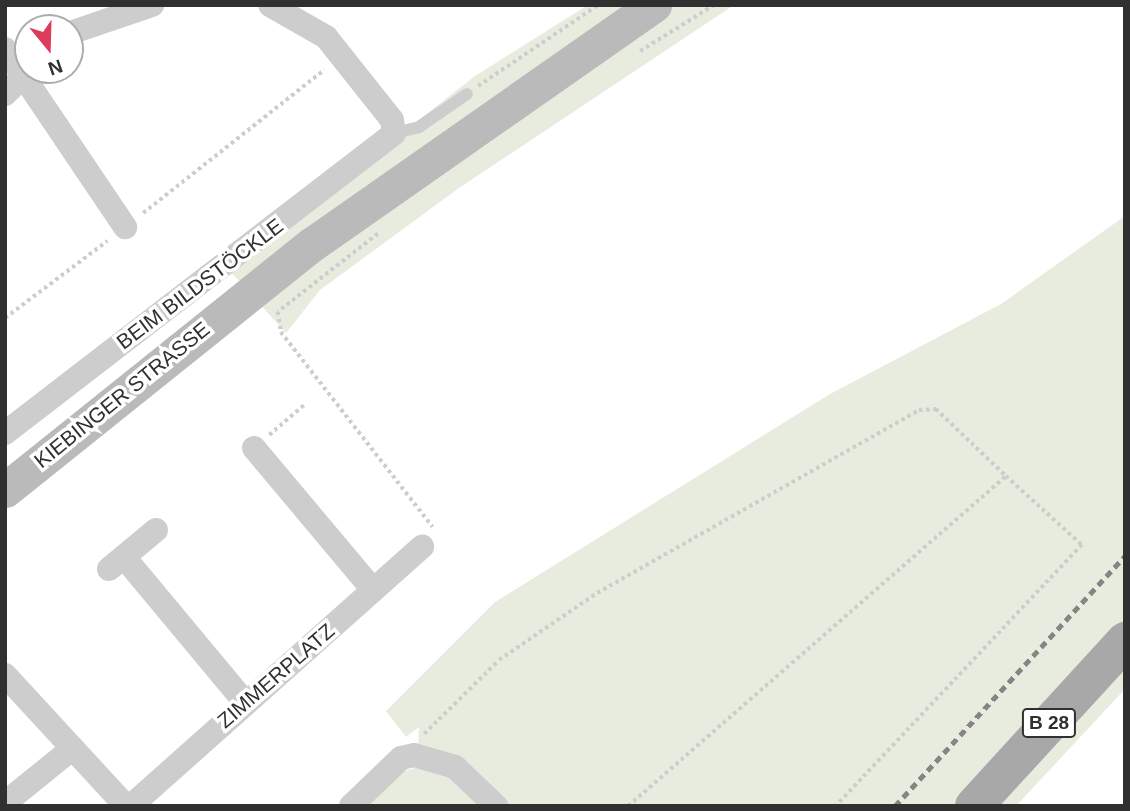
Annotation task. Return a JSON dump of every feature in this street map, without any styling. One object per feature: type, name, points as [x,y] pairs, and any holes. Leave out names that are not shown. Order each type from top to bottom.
[{"type":"main road","name":"B 28","points":[[974,806],[1125,641]]},
{"type":"street","points":[[84,28],[152,5]]},
{"type":"street","points":[[270,5],[326,37],[392,120],[394,133]]},
{"type":"street","name":"KIEBINGER STRASSE","points":[[5,489],[238,300],[460,135],[654,5]]},
{"type":"street","points":[[5,49],[14,68]]},
{"type":"street","points":[[22,84],[125,227]]},
{"type":"street","name":"BEIM BILDSTÖCKLE","points":[[5,433],[394,133]]},
{"type":"street","points":[[254,448],[373,590]]},
{"type":"street","points":[[156,530],[117,563],[244,702]]},
{"type":"street","name":"ZIMMERPLATZ","points":[[128,806],[422,547]]},
{"type":"street","points":[[5,675],[128,806]]},
{"type":"street","points":[[5,803],[73,748]]},
{"type":"street","points":[[351,806],[401,758],[455,767],[496,806]]},
{"type":"lane","points":[[394,133],[419,127],[467,94]]},
{"type":"path","points":[[467,94],[598,5]]},
{"type":"path","points":[[636,54],[714,5]]},
{"type":"path","points":[[5,318],[342,56]]},
{"type":"path","points":[[387,228],[278,312],[281,332],[434,526],[422,547]]},
{"type":"path","points":[[254,448],[304,405]]},
{"type":"path","points":[[401,758],[510,652],[597,593],[884,425],[936,409],[1082,545],[836,806]]},
{"type":"path","points":[[628,806],[1006,476]]},
{"type":"shaded area","points":[[588,5],[734,5],[459,188],[320,290],[286,333],[228,269],[475,76]]},
{"type":"shaded area","points":[[1125,216],[1125,689],[1016,806],[362,806],[390,776],[417,767],[419,727],[406,737],[386,711],[495,602],[830,394],[1001,304]]},
{"type":"railway","points":[[895,806],[1125,556]]}]
